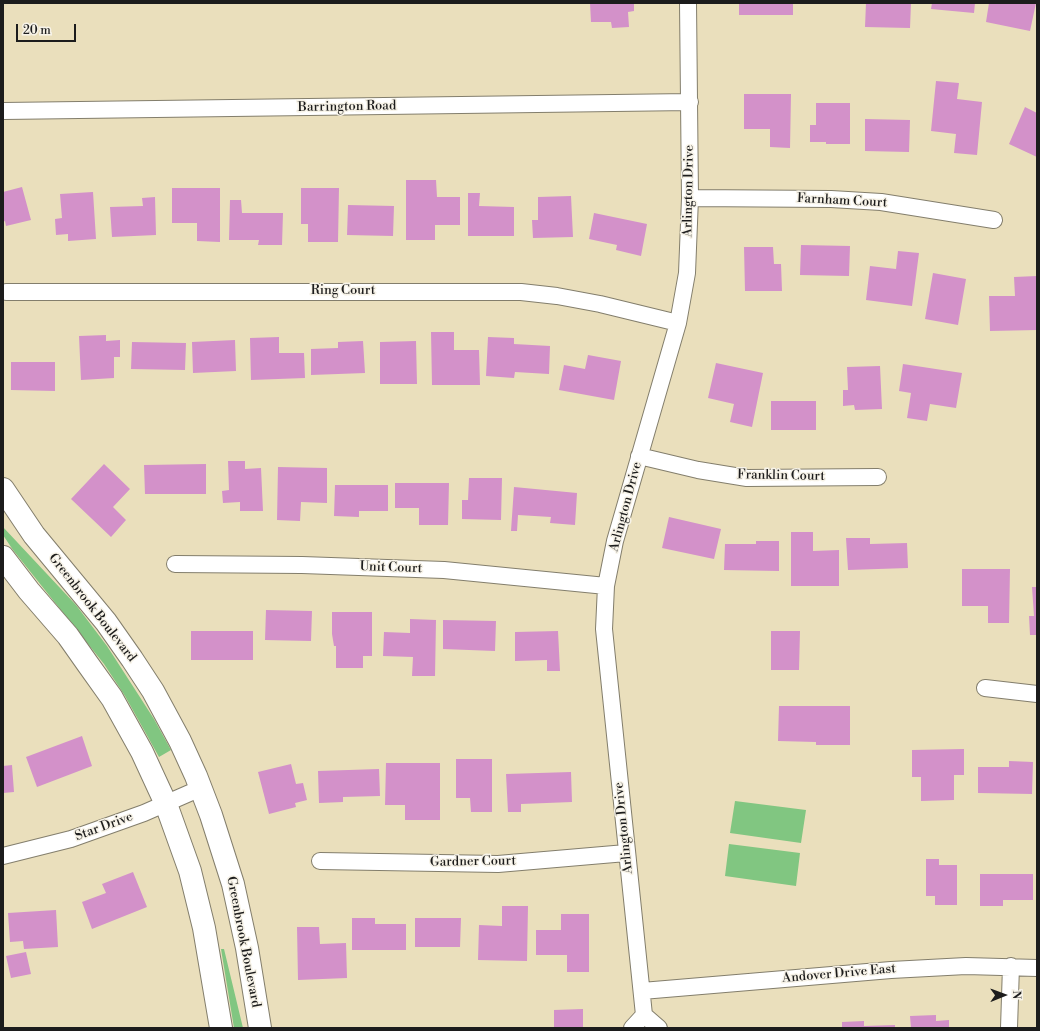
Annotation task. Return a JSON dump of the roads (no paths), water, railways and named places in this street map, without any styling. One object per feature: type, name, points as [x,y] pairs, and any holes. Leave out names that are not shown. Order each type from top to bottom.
[{"type":"main road","name":"Greenbrook Boulevard","points":[[3,490],[34,535],[106,622],[153,691],[180,741],[201,788],[222,844],[235,890],[247,948],[260,1028]]},
{"type":"main road","points":[[3,557],[29,591],[68,636],[112,698],[142,752],[166,804],[190,871],[204,928],[221,1028]]},
{"type":"street","name":"Arlington Drive","points":[[644,1015],[604,630],[606,586],[616,541],[678,323],[687,273],[690,198],[688,3]]},
{"type":"street","name":"Barrington Road","points":[[3,112],[690,102]]},
{"type":"street","name":"Farnham Court","points":[[690,198],[831,199],[881,202],[994,220]]},
{"type":"street","name":"Ring Court","points":[[6,292],[521,292],[557,296],[600,304],[678,323]]},
{"type":"street","name":"Franklin Court","points":[[639,456],[698,470],[747,478],[878,477]]},
{"type":"street","name":"Unit Court","points":[[175,564],[302,565],[444,570],[606,586]]},
{"type":"street","points":[[985,688],[1037,694]]},
{"type":"street","name":"Star Drive","points":[[3,856],[71,840],[166,804],[201,788]]},
{"type":"street","name":"Gardner Court","points":[[320,861],[498,864],[626,853]]},
{"type":"street","points":[[1009,1028],[1011,966]]},
{"type":"street","name":"Andover Drive East","points":[[642,991],[891,970],[1011,966],[1037,968]]},
{"type":"street","points":[[632,1028],[644,1015],[659,1028]]}]
